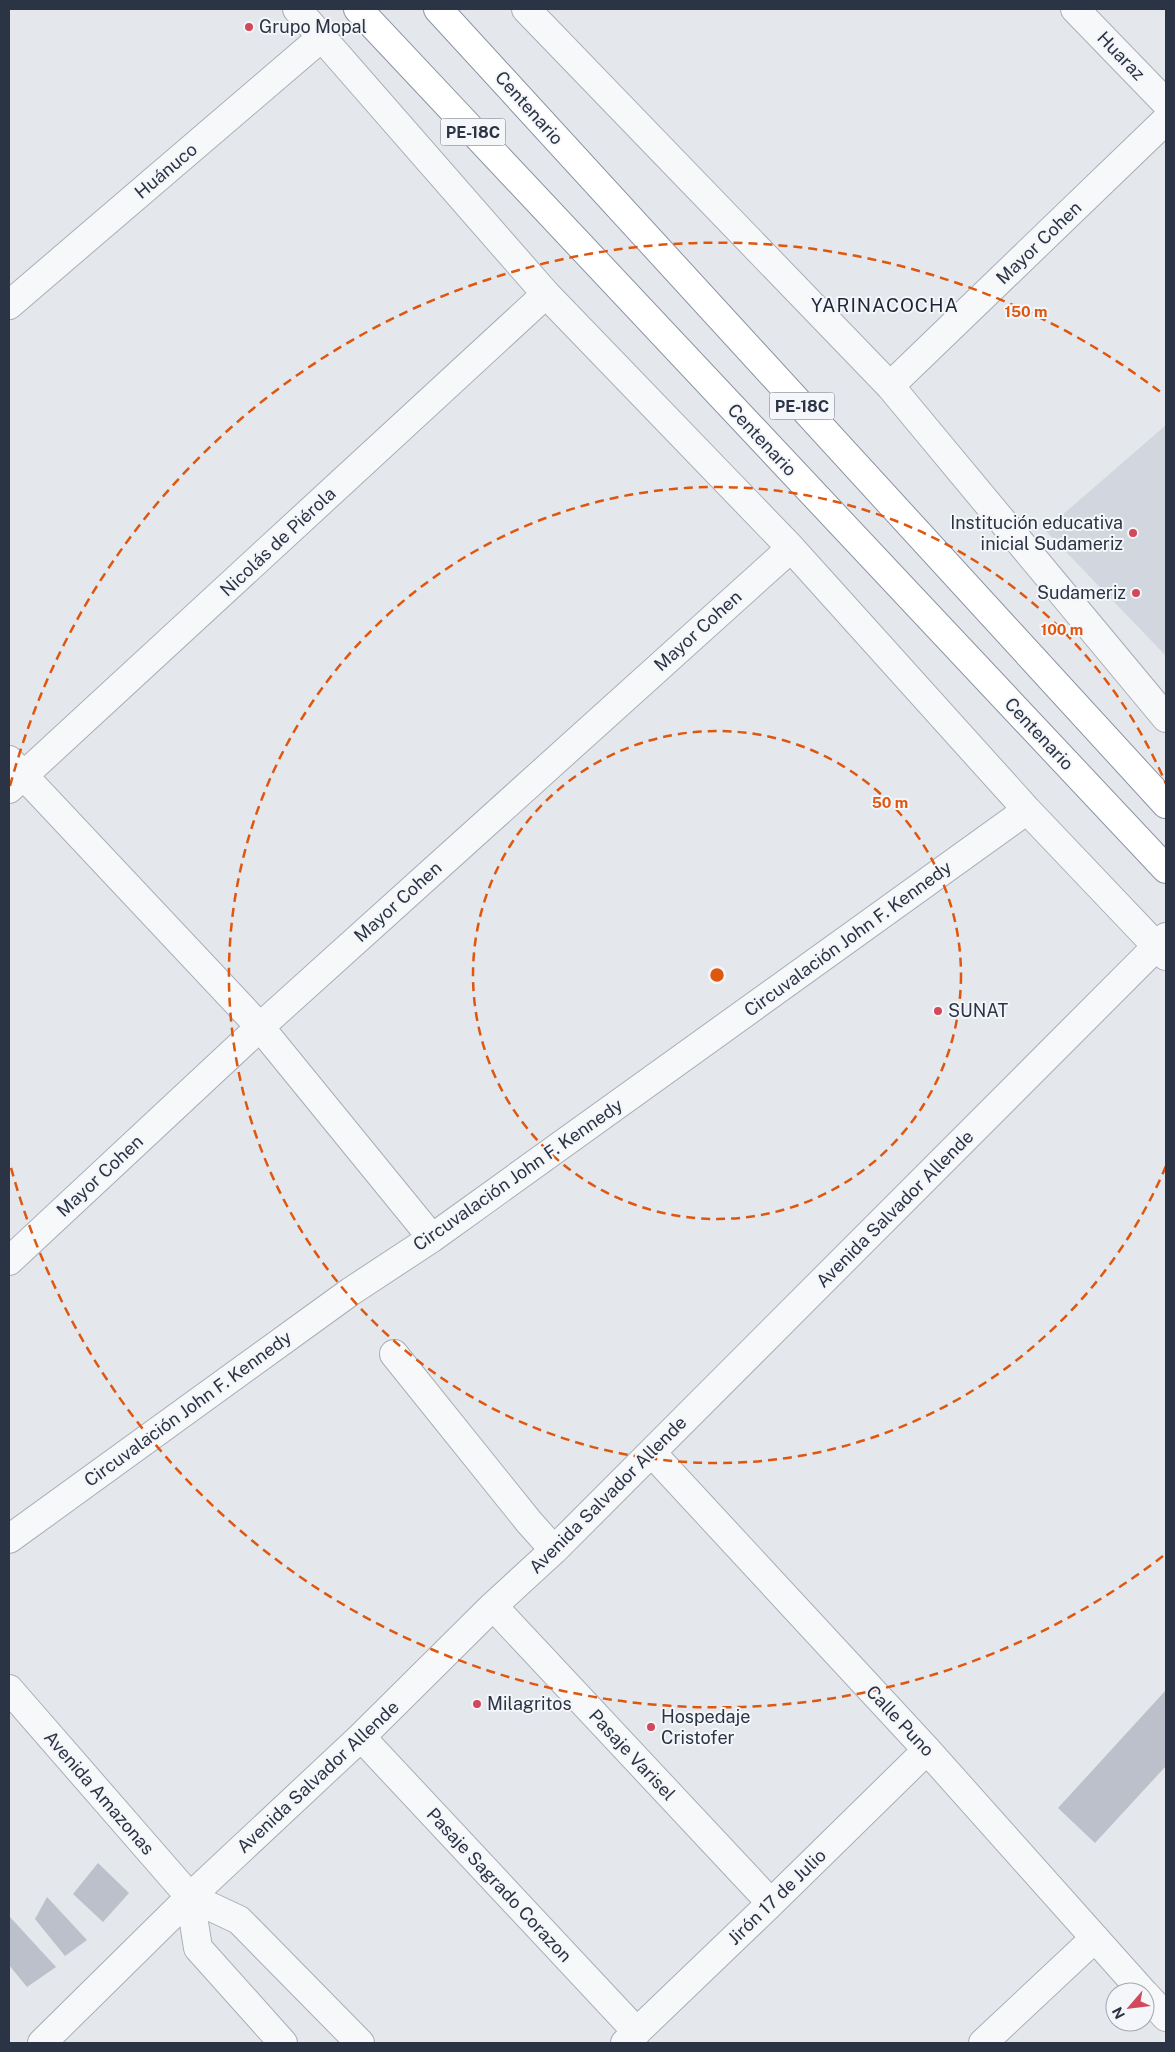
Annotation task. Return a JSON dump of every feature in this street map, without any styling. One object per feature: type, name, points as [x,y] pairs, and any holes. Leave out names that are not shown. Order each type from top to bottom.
[{"type":"highway","name":"Centenario","points":[[358,9],[1166,870]]},
{"type":"highway","name":"Centenario","points":[[438,9],[1166,804]]},
{"type":"street","points":[[297,9],[546,294],[791,548],[1027,810],[1163,946]]},
{"type":"street","points":[[526,9],[890,386],[1166,718]]},
{"type":"street","name":"Huaraz","points":[[1075,9],[1166,103]]},
{"type":"street","name":"Huánuco","points":[[9,305],[322,37]]},
{"type":"street","name":"Mayor Cohen","points":[[890,386],[1166,120]]},
{"type":"street","name":"Nicolás de Piérola","points":[[14,775],[546,294]]},
{"type":"street","name":"Mayor Cohen","points":[[9,1261],[260,1027],[791,548]]},
{"type":"street","points":[[14,775],[260,1027],[432,1238]]},
{"type":"street","name":"Circuvalación John F. Kennedy","points":[[9,1539],[350,1292],[432,1238],[1027,810]]},
{"type":"street","name":"Avenida Salvador Allende","points":[[42,2043],[190,1897],[361,1737],[494,1606],[554,1550],[1163,946]]},
{"type":"street","points":[[394,1354],[529,1522],[554,1550]]},
{"type":"street","name":"Calle Puno","points":[[652,1452],[927,1750],[1134,1982]]},
{"type":"street","name":"Pasaje Varisel","points":[[494,1606],[771,1904]]},
{"type":"street","name":"Avenida Amazonas","points":[[9,1689],[190,1897],[240,1920],[360,2043]]},
{"type":"street","name":"Pasaje Sagrado Corazon","points":[[361,1737],[631,2038]]},
{"type":"street","name":"Jirón 17 de Julio","points":[[631,2038],[771,1904],[927,1750]]},
{"type":"street","points":[[190,1897],[198,1948],[283,2043]]},
{"type":"street","points":[[983,2043],[1095,1938]]},
{"type":"street","name":"Calle Puno","points":[[1155,2005],[1166,2017]]},
{"type":"shaded area","name":"Sudameriz","points":[[1166,425],[1166,656],[1045,530]]},
{"type":"building","points":[[1166,1690],[1166,1766],[1095,1843],[1058,1808]]},
{"type":"building","points":[[98,1863],[129,1893],[103,1922],[73,1894]]},
{"type":"building","points":[[47,1897],[87,1940],[65,1956],[35,1919]]},
{"type":"building","points":[[9,1916],[56,1967],[27,1987],[9,1965]]},
{"type":"place","name":"Grupo Mopal","points":[[249,27]]},
{"type":"place","name":"Institución educativa inicial Sudameriz","points":[[1133,533]]},
{"type":"place","name":"Sudameriz","points":[[1136,593]]},
{"type":"place","name":"SUNAT","points":[[938,1011]]},
{"type":"place","name":"Milagritos","points":[[477,1704]]},
{"type":"place","name":"Hospedaje Cristofer","points":[[651,1727]]},
{"type":"district","name":"YARINACOCHA","points":[[885,305]]}]
